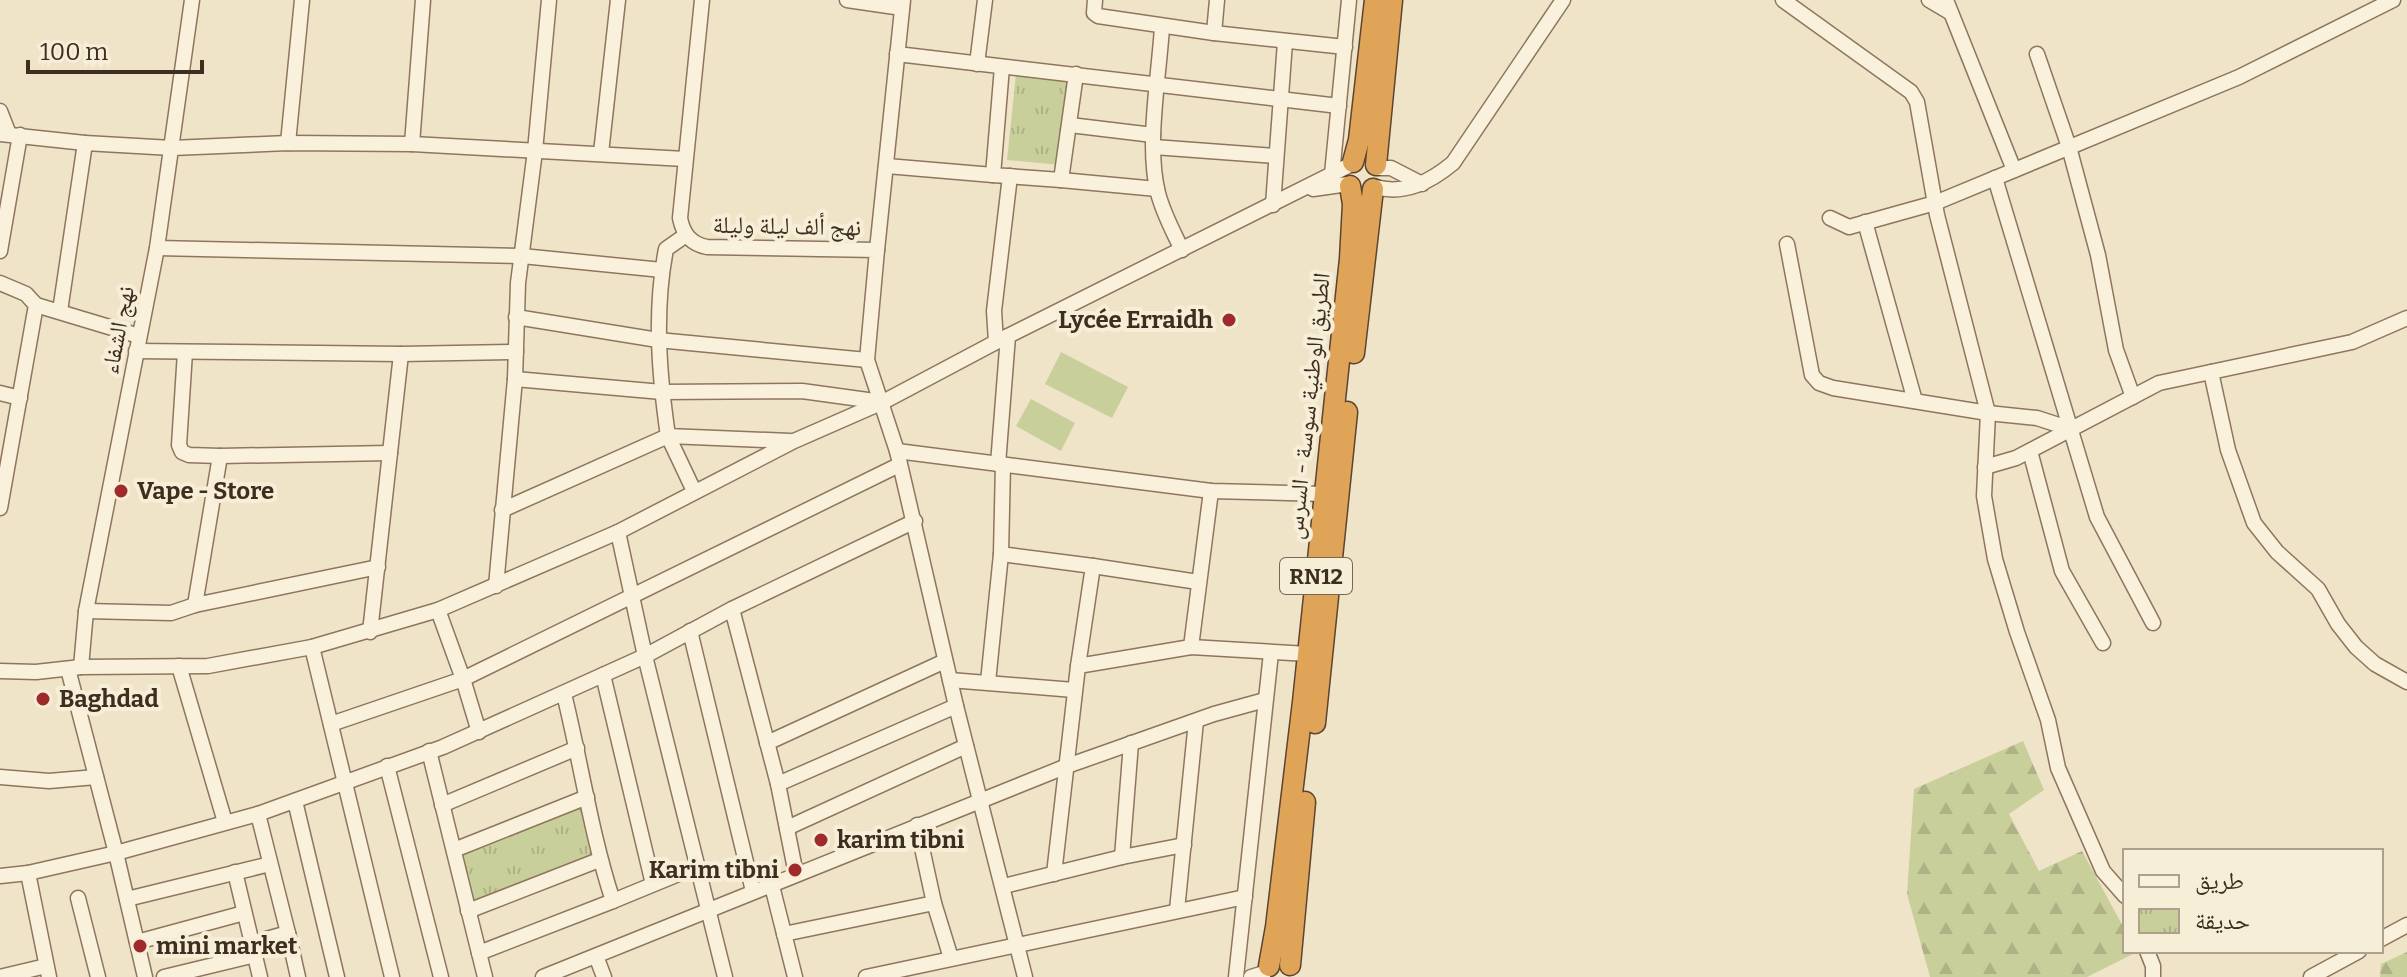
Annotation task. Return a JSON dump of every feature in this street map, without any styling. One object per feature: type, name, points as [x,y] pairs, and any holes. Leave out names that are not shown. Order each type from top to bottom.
[{"type":"highway","name":"الطريق الوطنية سوسة - السرس","points":[[1262,973],[1278,913],[1350,259],[1353,204],[1346,174],[1359,140],[1375,0]]},
{"type":"highway","name":"الطريق الوطنية سوسة - السرس","points":[[1293,971],[1303,815],[1376,177],[1392,0]]},
{"type":"highway","points":[[1367,159],[1376,177],[1358,192],[1346,174],[1367,159]]},
{"type":"highway","name":"RN12","points":[[1262,973],[1282,961],[1293,971]]},
{"type":"street","name":"نهج الشفاء","points":[[145,977],[96,777],[74,668],[157,248],[192,0]]},
{"type":"street","points":[[288,143],[302,0]]},
{"type":"street","points":[[412,144],[423,0]]},
{"type":"street","points":[[496,586],[515,379],[516,317],[549,0]]},
{"type":"street","points":[[601,153],[618,0]]},
{"type":"street","name":"نهج ألف ليلة وليلة","points":[[702,0],[680,218],[686,235],[707,247],[877,250],[867,360],[883,402],[915,521],[945,661],[1025,977]]},
{"type":"street","points":[[847,0],[902,4],[877,250]]},
{"type":"street","points":[[977,64],[985,0]]},
{"type":"street","points":[[1095,0],[1096,15],[1162,27],[1345,47]]},
{"type":"street","points":[[1214,33],[1217,0]]},
{"type":"street","points":[[0,671],[208,666],[312,647],[438,610],[618,532],[794,441],[883,402],[1002,339],[1273,205],[1346,174],[1339,106],[1349,0]]},
{"type":"street","points":[[1422,184],[1391,168],[1376,177],[1392,190],[1422,184],[1453,163],[1563,0]]},
{"type":"street","points":[[1783,0],[1911,92],[1917,102],[1935,203],[1988,413],[1984,496],[1995,559],[2048,720],[2058,768],[2103,871],[2123,894]]},
{"type":"street","points":[[1929,0],[1949,6],[2014,170]]},
{"type":"street","points":[[1830,218],[1849,227],[1935,203],[2239,77],[2393,0]]},
{"type":"street","points":[[1162,27],[1154,141],[1157,189],[1182,250]]},
{"type":"street","points":[[1273,205],[1285,42]]},
{"type":"street","points":[[897,54],[1339,106]]},
{"type":"street","points":[[2037,54],[2069,147],[2098,255],[2116,350],[2133,397]]},
{"type":"street","points":[[993,175],[1002,67]]},
{"type":"street","points":[[1061,180],[1076,74]]},
{"type":"street","points":[[0,111],[10,134],[0,251]]},
{"type":"street","points":[[1070,125],[1154,141],[1276,156]]},
{"type":"street","points":[[10,134],[85,143],[172,148],[288,143],[412,144],[685,159]]},
{"type":"street","points":[[60,311],[85,143]]},
{"type":"street","points":[[887,166],[1157,189]]},
{"type":"street","points":[[988,682],[1001,554],[1002,339],[994,311],[1010,176]]},
{"type":"street","points":[[1995,178],[2097,517],[2153,623]]},
{"type":"street","points":[[1865,222],[1915,401]]},
{"type":"street","points":[[686,235],[666,249],[658,340],[668,436],[694,491]]},
{"type":"street","points":[[1787,244],[1812,375],[1819,383],[1833,388],[1988,413],[2037,418],[2071,429]]},
{"type":"street","points":[[157,248],[522,256],[662,270]]},
{"type":"street","points":[[0,283],[26,294],[36,305],[139,336]]},
{"type":"street","points":[[0,508],[36,305]]},
{"type":"street","points":[[516,317],[658,340],[867,360]]},
{"type":"street","points":[[1985,467],[2016,458],[2159,383],[2352,342],[2407,318]]},
{"type":"street","points":[[136,351],[516,352]]},
{"type":"street","points":[[185,352],[179,445],[182,452],[220,456],[390,453]]},
{"type":"street","points":[[370,632],[401,354]]},
{"type":"street","points":[[2211,372],[2228,450],[2254,523],[2277,552],[2318,589],[2338,624],[2365,656],[2392,676],[2407,682]]},
{"type":"street","points":[[515,379],[662,392],[802,391],[883,402]]},
{"type":"street","points":[[0,393],[20,398]]},
{"type":"street","points":[[502,510],[668,436],[794,441]]},
{"type":"street","points":[[2030,451],[2062,571],[2103,643]]},
{"type":"street","points":[[195,605],[220,456]]},
{"type":"street","points":[[331,724],[463,679],[898,458],[1000,464],[1211,491],[1324,494]]},
{"type":"street","points":[[1191,647],[1211,491]]},
{"type":"street","points":[[0,876],[28,873],[116,853],[258,814],[346,784],[479,732],[564,694],[915,521]]},
{"type":"street","points":[[618,532],[645,656],[725,977]]},
{"type":"street","points":[[1001,554],[1198,582]]},
{"type":"street","points":[[1054,874],[1074,690],[1093,566]]},
{"type":"street","points":[[86,611],[171,613],[195,605],[378,567]]},
{"type":"street","points":[[732,609],[778,784],[796,874]]},
{"type":"street","points":[[438,610],[479,732]]},
{"type":"street","points":[[690,631],[753,891]]},
{"type":"street","points":[[312,647],[392,977]]},
{"type":"street","points":[[1078,666],[1191,647],[1308,654]]},
{"type":"street","points":[[1236,977],[1271,653]]},
{"type":"street","points":[[767,743],[945,661]]},
{"type":"street","points":[[179,666],[225,822]]},
{"type":"street","points":[[603,675],[653,884]]},
{"type":"street","points":[[950,680],[1074,690]]},
{"type":"street","points":[[564,694],[599,860],[613,901]]},
{"type":"street","points":[[543,977],[1067,766],[1265,700]]},
{"type":"street","points":[[778,784],[956,706]]},
{"type":"street","points":[[1177,910],[1196,721]]},
{"type":"street","points":[[1122,857],[1131,743]]},
{"type":"street","points":[[787,828],[966,746]]},
{"type":"street","points":[[442,805],[577,748]]},
{"type":"street","points":[[429,751],[485,977]]},
{"type":"street","points":[[387,766],[441,977]]},
{"type":"street","points":[[0,777],[49,781],[96,777]]},
{"type":"street","points":[[454,850],[587,797]]},
{"type":"street","points":[[295,801],[337,977]]},
{"type":"street","points":[[258,814],[298,977]]},
{"type":"street","points":[[917,825],[934,903],[951,958]]},
{"type":"street","points":[[1004,886],[1184,845]]},
{"type":"street","points":[[468,911],[599,860]]},
{"type":"street","points":[[127,899],[270,864]]},
{"type":"street","points":[[479,953],[698,866]]},
{"type":"street","points":[[235,872],[260,977]]},
{"type":"street","points":[[0,961],[2,976],[48,972],[28,873]]},
{"type":"street","points":[[772,886],[795,977]]},
{"type":"street","points":[[866,977],[1245,897]]},
{"type":"street","points":[[78,898],[98,977]]},
{"type":"street","points":[[784,934],[934,903]]},
{"type":"street","points":[[137,942],[244,913]]},
{"type":"street","points":[[2383,938],[2407,925]]},
{"type":"street","points":[[164,977],[253,949],[288,933]]},
{"type":"street","points":[[2148,953],[2153,977]]},
{"type":"street","points":[[2311,977],[2355,953]]},
{"type":"street","points":[[596,956],[604,977]]},
{"type":"green space","points":[[1016,74],[1068,79],[1060,165],[1007,160]]},
{"type":"green space","points":[[1061,352],[1128,387],[1112,418],[1045,384]]},
{"type":"green space","points":[[1031,399],[1075,423],[1061,451],[1016,426]]},
{"type":"green space","points":[[2023,741],[2044,790],[2009,814],[2039,871],[2082,851],[2123,926],[2123,953],[2135,953],[2087,977],[1930,977],[1907,894],[1914,789]]},
{"type":"green space","points":[[577,805],[584,807],[593,854],[476,901],[471,899],[460,855]]},
{"type":"green space","points":[[2407,952],[2407,977],[2380,977],[2381,964]]},
{"type":"place","name":"Lycée Erraidh","points":[[1229,320]]},
{"type":"place","name":"Vape - Store","points":[[121,491]]},
{"type":"place","name":"Baghdad","points":[[43,699]]},
{"type":"place","name":"karim tibni","points":[[821,840]]},
{"type":"place","name":"Karim tibni","points":[[795,870]]},
{"type":"place","name":"mini market","points":[[140,946]]}]
